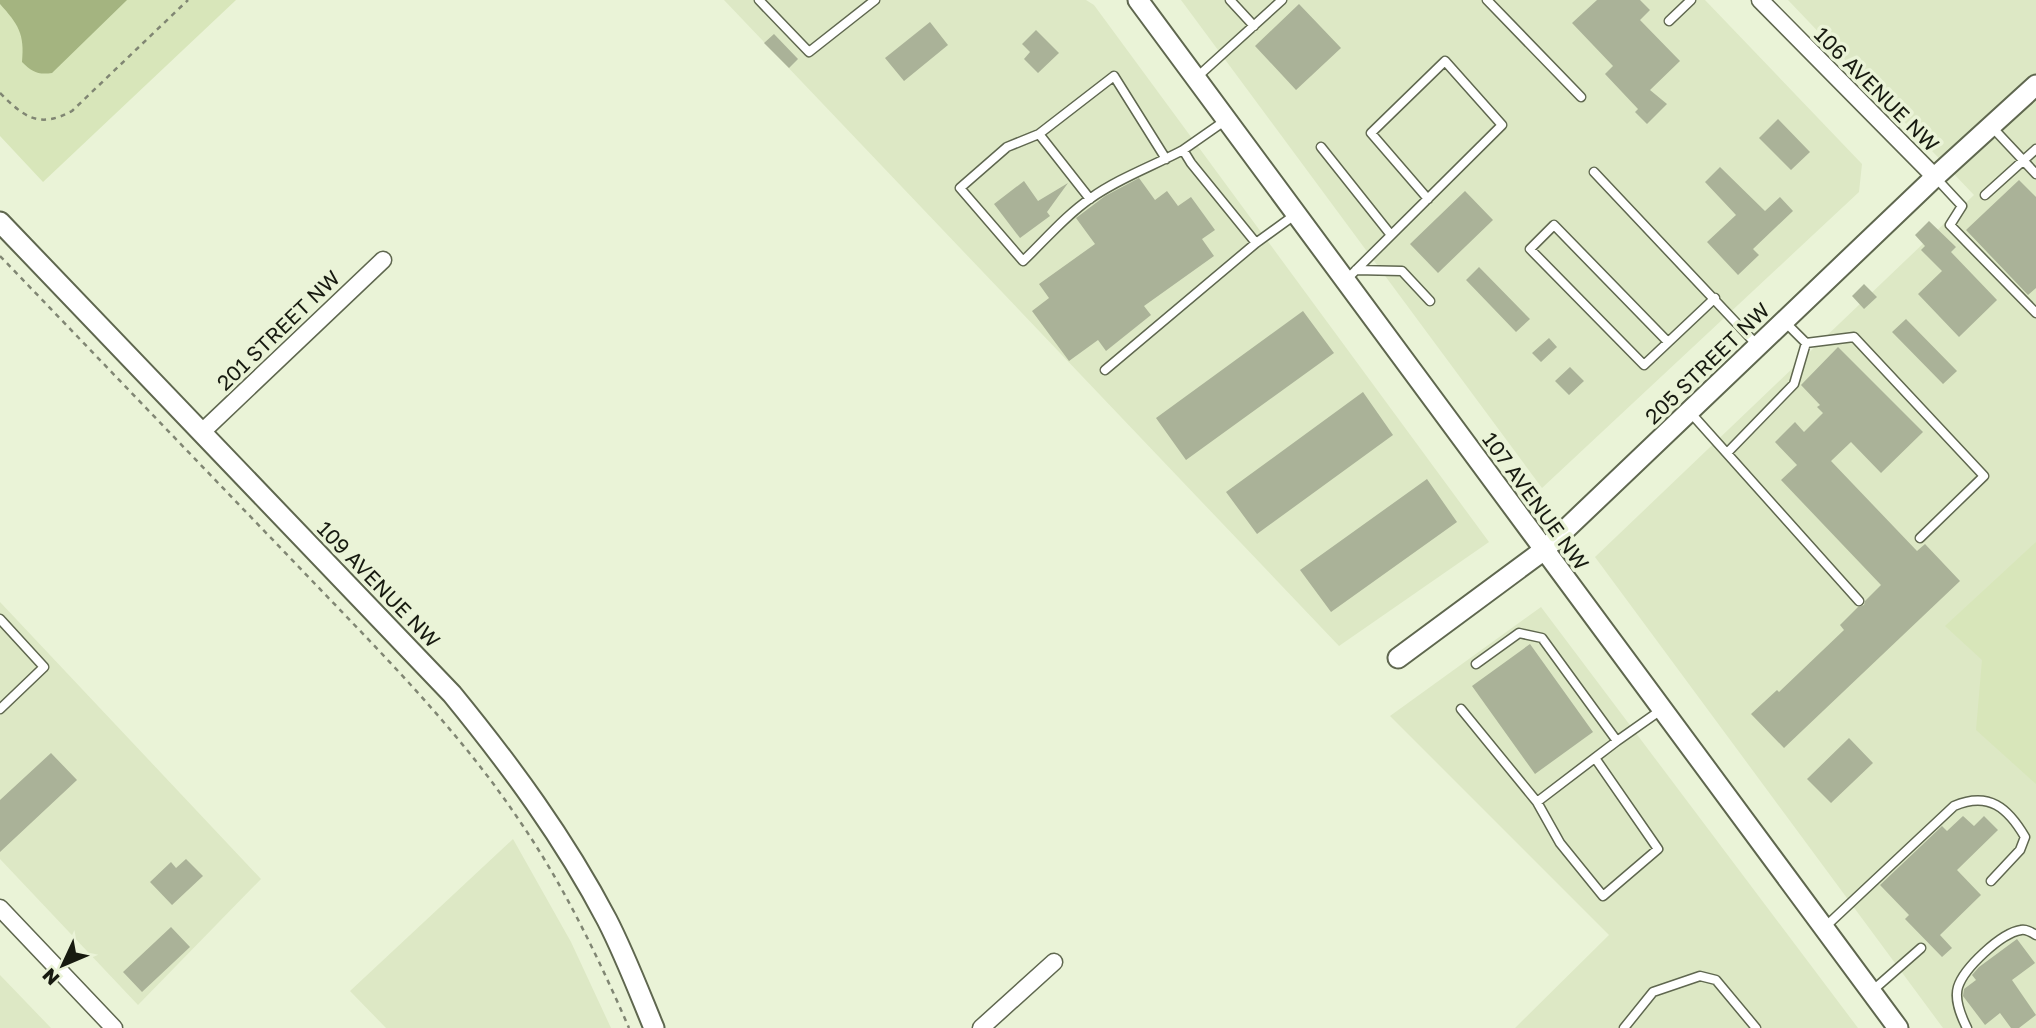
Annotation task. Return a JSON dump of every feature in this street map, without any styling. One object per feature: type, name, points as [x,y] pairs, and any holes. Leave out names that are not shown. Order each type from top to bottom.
[{"type":"street","name":"107 AVENUE NW","points":[[1138,0],[1296,214],[1351,276],[1544,550],[1898,1028]]},
{"type":"street","name":"106 AVENUE NW","points":[[1760,0],[1935,177]]},
{"type":"street","name":"205 STREET NW","points":[[1398,659],[1544,550],[1935,177],[2036,85]]},
{"type":"street","name":"109 AVENUE NW","points":[[0,222],[452,694],[498,751],[576,865],[607,921],[654,1028]]},
{"type":"street","name":"201 STREET NW","points":[[202,432],[383,260]]},
{"type":"street","points":[[0,908],[114,1028]]},
{"type":"street","points":[[981,1028],[1054,962]]},
{"type":"lane","points":[[759,0],[809,52],[875,0]]},
{"type":"lane","points":[[1230,0],[1254,26]]},
{"type":"lane","points":[[1196,78],[1282,0]]},
{"type":"lane","points":[[1487,0],[1581,97]]},
{"type":"lane","points":[[1670,21],[1691,0]]},
{"type":"lane","points":[[1351,276],[1391,235],[1428,199],[1502,125],[1445,61],[1371,133],[1428,199]]},
{"type":"lane","points":[[1167,159],[1114,76],[1039,134],[1007,147],[960,188],[1023,261],[1090,199],[1137,172],[1167,159],[1183,150],[1226,120]]},
{"type":"lane","points":[[1991,126],[2036,174]]},
{"type":"lane","points":[[1039,134],[1090,199]]},
{"type":"lane","points":[[1321,147],[1391,235]]},
{"type":"lane","points":[[1986,195],[2036,149]]},
{"type":"lane","points":[[1183,150],[1256,243]]},
{"type":"lane","points":[[1594,172],[1758,346]]},
{"type":"lane","points":[[1935,177],[1962,206],[1950,225],[2036,313]]},
{"type":"lane","points":[[1105,370],[1256,243],[1296,214]]},
{"type":"lane","points":[[1668,342],[1554,225],[1530,249],[1644,365],[1715,299]]},
{"type":"lane","points":[[1351,276],[1402,271],[1430,301]]},
{"type":"lane","points":[[1784,321],[1806,343]]},
{"type":"lane","points":[[1806,343],[1854,337],[1984,476],[1920,538]]},
{"type":"lane","points":[[1727,453],[1794,384],[1806,343]]},
{"type":"lane","points":[[1689,411],[1859,601]]},
{"type":"lane","points":[[0,619],[44,667],[0,709]]},
{"type":"lane","points":[[1476,664],[1519,633],[1542,638],[1617,741]]},
{"type":"lane","points":[[1461,709],[1537,802],[1560,843],[1603,896],[1658,849],[1595,758]]},
{"type":"lane","points":[[1537,802],[1661,710]]},
{"type":"lane","points":[[1823,929],[1954,806],[1966,801],[1984,800],[2003,807],[2025,837],[2020,850],[1991,881]]},
{"type":"lane","points":[[1967,1028],[1956,998],[1966,970],[2009,933],[2023,929],[2036,934]]},
{"type":"lane","points":[[1870,993],[1921,948]]},
{"type":"lane","points":[[1624,1028],[1653,992],[1700,976],[1716,980],[1756,1028]]},
{"type":"path","points":[[0,93],[19,112],[30,118],[46,121],[58,118],[72,111],[188,0]]},
{"type":"path","points":[[0,256],[413,687],[486,774],[549,868],[582,928],[629,1028]]},
{"type":"shaded area","points":[[0,0],[236,0],[43,182],[0,136]]},
{"type":"shaded area","points":[[0,0],[127,0],[52,73],[43,74],[22,62],[19,30],[0,4]]},
{"type":"shaded area","points":[[724,0],[1086,0],[1094,5],[1489,542],[1339,646]]},
{"type":"shaded area","points":[[1181,0],[1705,0],[1862,164],[1859,192],[1542,488]]},
{"type":"shaded area","points":[[1788,0],[2036,0],[2036,1028],[1943,1028],[1595,557],[1974,195]]},
{"type":"shaded area","points":[[2036,542],[2036,784],[1976,730],[1982,660],[1945,626]]},
{"type":"shaded area","points":[[0,602],[261,879],[138,1005],[0,859]]},
{"type":"shaded area","points":[[1541,607],[1858,1028],[1515,1028],[1609,935],[1390,716]]},
{"type":"shaded area","points":[[513,839],[571,942],[611,1028],[386,1028],[350,991]]},
{"type":"shaded area","points":[[0,975],[51,1028],[0,1028]]},
{"type":"building","points":[[1597,0],[1640,0],[1650,10],[1640,20],[1680,61],[1650,90],[1667,104],[1647,124],[1635,112],[1638,109],[1605,74],[1613,66],[1572,23]]},
{"type":"building","points":[[1299,4],[1341,48],[1296,90],[1255,46]]},
{"type":"building","points":[[930,22],[948,45],[904,81],[885,58]]},
{"type":"building","points":[[1036,30],[1059,53],[1038,73],[1024,59],[1030,52],[1022,44]]},
{"type":"building","points":[[774,34],[798,59],[789,68],[764,43]]},
{"type":"building","points":[[1778,119],[1810,152],[1791,170],[1759,138]]},
{"type":"building","points":[[1720,167],[1765,211],[1780,197],[1793,211],[1753,249],[1759,255],[1738,275],[1707,242],[1736,215],[1705,182]]},
{"type":"building","points":[[1139,178],[1155,200],[1167,191],[1178,206],[1191,197],[1215,230],[1202,239],[1214,256],[1144,306],[1151,315],[1106,351],[1098,340],[1069,361],[1032,311],[1049,298],[1039,284],[1095,244],[1076,218],[1105,196]]},
{"type":"building","points":[[2019,180],[2036,197],[2036,288],[2028,295],[1966,230]]},
{"type":"building","points":[[1024,181],[1038,201],[1068,183],[1047,212],[1050,216],[1020,238],[994,204]]},
{"type":"building","points":[[1465,191],[1493,220],[1438,273],[1410,244]]},
{"type":"building","points":[[1929,221],[1956,247],[1951,252],[1997,300],[1959,337],[1918,294],[1942,271],[1921,250],[1925,246],[1915,235]]},
{"type":"building","points":[[1479,267],[1530,319],[1516,332],[1466,280]]},
{"type":"building","points":[[1864,284],[1877,297],[1864,309],[1852,296]]},
{"type":"building","points":[[1303,311],[1334,353],[1186,460],[1156,418]]},
{"type":"building","points":[[1906,319],[1957,371],[1943,384],[1892,332]]},
{"type":"building","points":[[1549,338],[1557,347],[1541,362],[1532,353]]},
{"type":"building","points":[[1838,347],[1923,432],[1881,473],[1851,442],[1831,461],[1917,551],[1925,544],[1960,581],[1784,748],[1751,714],[1777,690],[1779,692],[1844,630],[1840,625],[1858,607],[1864,605],[1881,585],[1781,480],[1797,465],[1775,442],[1795,422],[1804,432],[1823,413],[1817,407],[1820,405],[1801,385]]},
{"type":"building","points":[[1570,367],[1584,381],[1569,395],[1555,381]]},
{"type":"building","points":[[1363,392],[1393,435],[1257,534],[1226,492]]},
{"type":"building","points":[[1427,479],[1457,522],[1331,612],[1300,570]]},
{"type":"building","points":[[1530,644],[1593,732],[1535,774],[1472,686]]},
{"type":"building","points":[[1849,738],[1873,763],[1831,803],[1807,779]]},
{"type":"building","points":[[51,753],[77,780],[0,852],[0,800]]},
{"type":"building","points":[[1963,816],[1974,826],[1984,816],[1998,830],[1957,870],[1981,895],[1940,935],[1952,948],[1942,957],[1905,919],[1909,915],[1880,885],[1942,826],[1947,831]]},
{"type":"building","points":[[186,859],[203,876],[172,905],[150,882],[171,862],[176,868]]},
{"type":"building","points":[[171,927],[190,947],[142,992],[123,972]]},
{"type":"building","points":[[2017,939],[2035,963],[2012,980],[2036,1015],[2019,1028],[2011,1028],[2000,1013],[1985,1025],[1963,996],[1964,989],[1976,980],[1972,975],[1979,967]]}]
